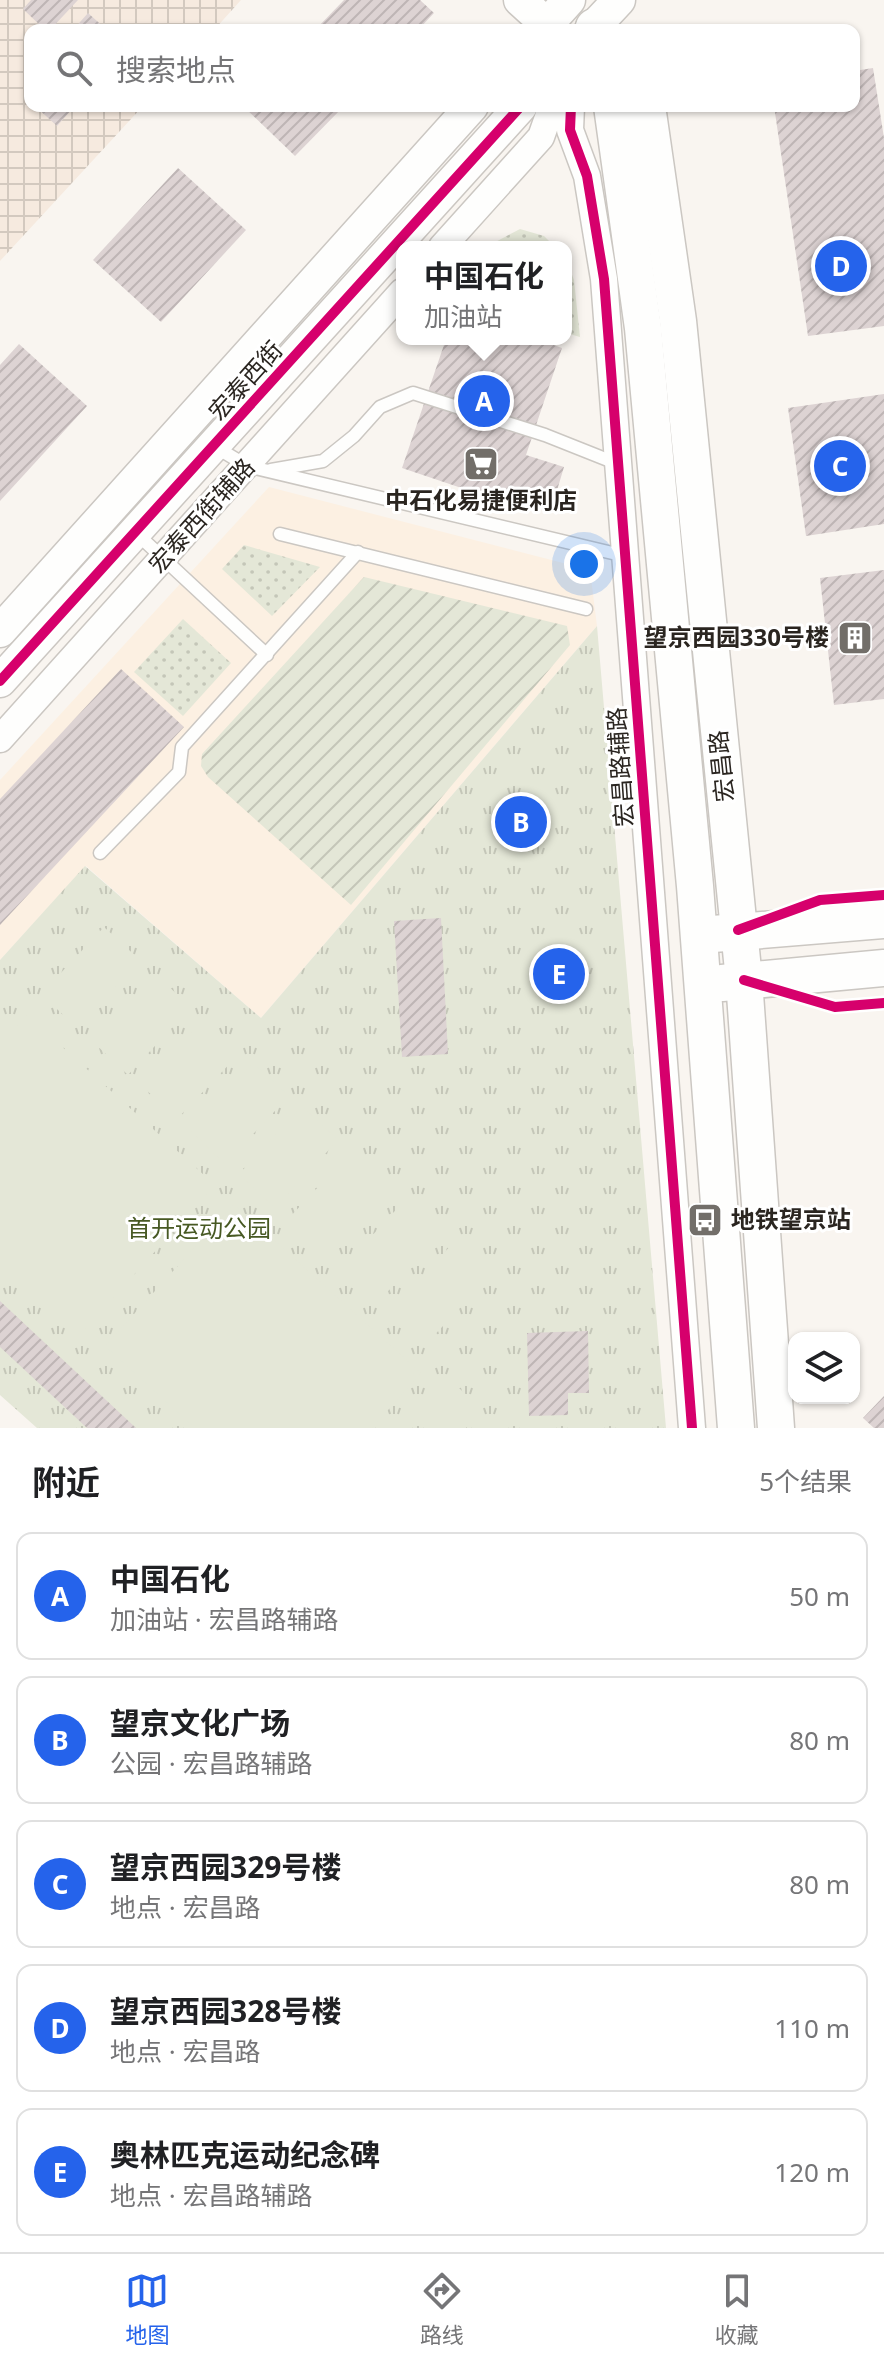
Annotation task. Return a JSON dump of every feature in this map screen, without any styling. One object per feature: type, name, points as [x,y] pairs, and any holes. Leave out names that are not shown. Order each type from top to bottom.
[{"type":"main road","name":"宏昌路","points":[[613,112],[643,328],[700,936],[736,1428]]},
{"type":"main road","name":"宏昌路","points":[[648,112],[678,321],[744,980],[776,1428]]},
{"type":"main road","points":[[700,936],[738,930],[884,920]]},
{"type":"main road","points":[[704,986],[884,968]]},
{"type":"street","points":[[520,0],[582,24]]},
{"type":"street","points":[[598,24],[619,0]]},
{"type":"street","name":"宏泰西街","points":[[0,631],[467,112]]},
{"type":"street","name":"宏泰西街","points":[[399,241],[516,112]]},
{"type":"street","points":[[447,241],[541,137],[550,112]]},
{"type":"street","name":"宏昌路辅路","points":[[571,112],[570,130],[587,176],[604,279],[692,1428]]},
{"type":"street","name":"宏泰西街","points":[[0,681],[396,244]]},
{"type":"street","name":"宏泰西街辅路","points":[[0,739],[164,558],[256,469],[396,299]]},
{"type":"lane","points":[[256,469],[323,461],[354,436],[380,407],[413,393],[545,435],[618,464]]},
{"type":"lane","points":[[214,446],[256,469],[625,556]]},
{"type":"lane","points":[[136,533],[267,655]]},
{"type":"lane","points":[[280,534],[586,609]]},
{"type":"lane","points":[[100,853],[179,772],[182,747],[358,552]]},
{"type":"shaded area","points":[[0,0],[241,0],[219,24],[24,24],[24,112],[137,112],[0,261]]},
{"type":"shaded area","points":[[269,487],[590,570],[597,626],[261,1018],[86,866],[0,960],[0,780]]},
{"type":"green space","points":[[520,229],[544,236],[549,241],[497,241]]},
{"type":"green space","points":[[572,275],[574,280],[580,337],[572,335]]},
{"type":"green space","points":[[244,545],[320,567],[272,616],[222,569]]},
{"type":"green space","points":[[364,577],[567,626],[570,645],[351,905],[208,777],[201,766],[202,754]]},
{"type":"green space","points":[[183,619],[231,663],[183,716],[134,672]]},
{"type":"green space","name":"首开运动公园","points":[[597,626],[666,1428],[37,1428],[0,1395],[0,960],[85,866],[261,1018]]},
{"type":"green space","points":[[104,927],[140,960],[77,1028],[41,994]]},
{"type":"green space","points":[[155,974],[191,1007],[128,1075],[92,1041]]},
{"type":"green space","points":[[27,1015],[215,1185],[85,1329],[0,1253],[0,1045]]},
{"type":"green space","points":[[205,1018],[241,1052],[177,1119],[142,1086]]},
{"type":"green space","points":[[253,1063],[289,1096],[225,1164],[190,1130]]},
{"type":"green space","points":[[302,1106],[338,1140],[275,1208],[239,1174]]},
{"type":"green space","points":[[352,1151],[388,1185],[324,1252],[288,1219]]},
{"type":"green space","points":[[405,1200],[441,1234],[378,1302],[342,1268]]},
{"type":"green space","points":[[234,1204],[421,1373],[372,1428],[195,1428],[105,1346]]},
{"type":"green space","points":[[454,1242],[490,1276],[427,1343],[391,1310]]},
{"type":"green space","points":[[448,1378],[483,1410],[466,1428],[431,1428],[415,1414]]},
{"type":"building","points":[[31,0],[78,0],[56,24],[39,24],[23,9]]},
{"type":"building","points":[[344,0],[420,0],[434,13],[424,24],[321,24]]},
{"type":"building","points":[[88,13],[100,24],[78,24]]},
{"type":"building","points":[[873,68],[884,138],[884,326],[808,336],[775,112],[860,112],[860,70]]},
{"type":"building","points":[[42,112],[70,112],[57,126]]},
{"type":"building","points":[[249,112],[338,112],[295,156]]},
{"type":"building","points":[[178,168],[246,230],[161,322],[93,260]]},
{"type":"building","points":[[19,344],[87,406],[0,501],[0,365]]},
{"type":"building","points":[[444,345],[554,345],[562,348],[526,455],[564,467],[552,507],[513,494],[509,504],[402,468]]},
{"type":"building","points":[[884,394],[884,524],[806,536],[788,408]]},
{"type":"building","name":"望京西园330号楼","points":[[884,570],[884,699],[834,705],[820,578]]},
{"type":"building","points":[[121,669],[184,727],[0,925],[0,799]]},
{"type":"building","points":[[441,918],[448,1054],[402,1057],[394,921]]},
{"type":"building","points":[[0,1301],[136,1428],[87,1428],[0,1347]]},
{"type":"building","points":[[588,1331],[589,1393],[568,1393],[568,1415],[529,1416],[527,1333]]},
{"type":"building","points":[[884,1396],[884,1428],[874,1428],[863,1418]]},
{"type":"cycle path","points":[[399,241],[516,112]]},
{"type":"cycle path","points":[[571,112],[570,130],[587,176],[604,279],[692,1428]]},
{"type":"cycle path","points":[[0,681],[396,244]]},
{"type":"cycle path","points":[[738,930],[820,900],[884,895]]},
{"type":"cycle path","points":[[744,980],[835,1007],[884,1003]]},
{"type":"place","name":"望京西园328号楼","points":[[841,266]]},
{"type":"place","name":"中国石化","points":[[484,401]]},
{"type":"place","name":"中石化易捷便利店","points":[[481,464]]},
{"type":"place","name":"望京西园329号楼","points":[[840,466]]},
{"type":"place","name":"望京西园330号楼","points":[[855,638]]},
{"type":"place","name":"望京文化广场","points":[[521,822]]},
{"type":"place","name":"奥林匹克运动纪念碑","points":[[559,974]]},
{"type":"place","name":"地铁望京站","points":[[705,1220]]}]
